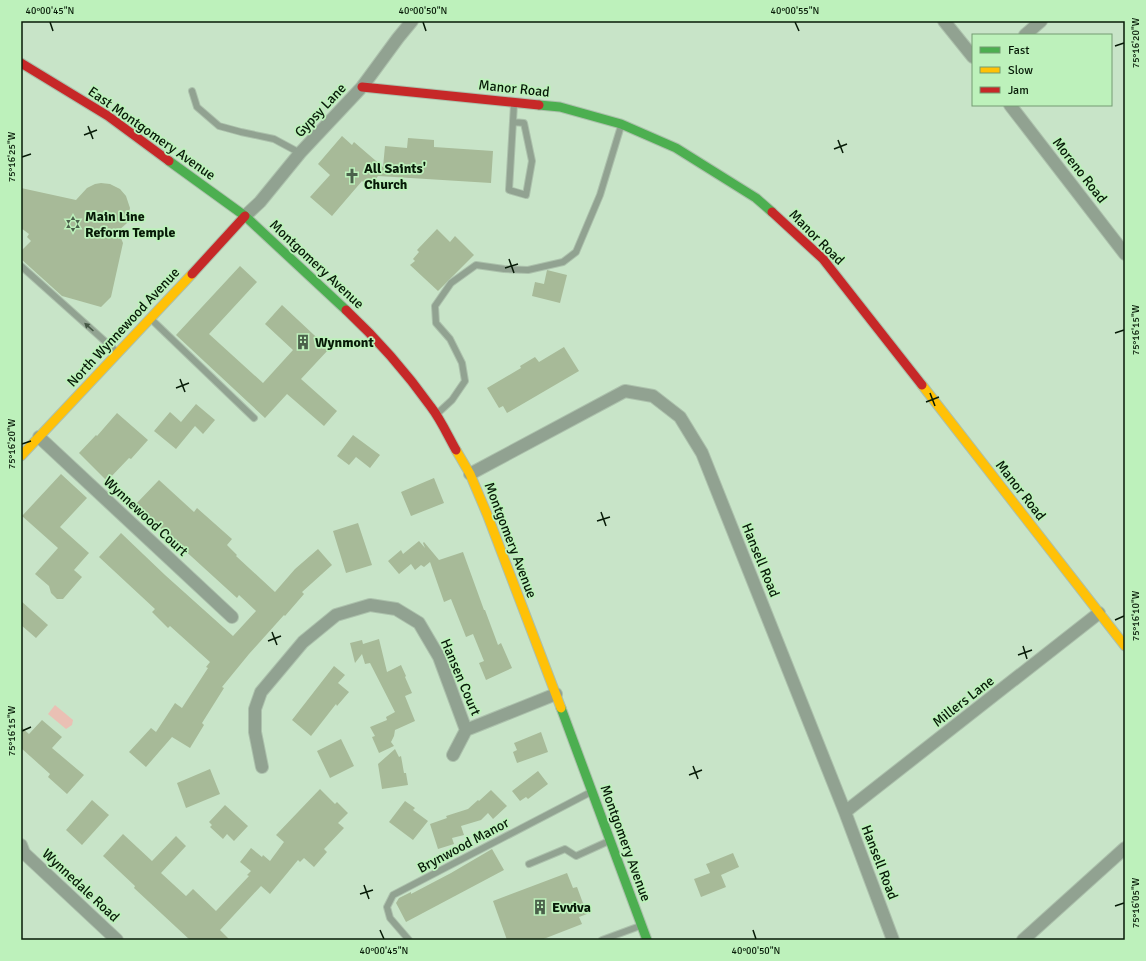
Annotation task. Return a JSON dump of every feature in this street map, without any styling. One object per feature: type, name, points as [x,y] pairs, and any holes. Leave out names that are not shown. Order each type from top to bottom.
[{"type":"street","name":"Gypsy Lane","points":[[245,216],[260,202],[300,153],[362,88],[412,21]]},
{"type":"street","points":[[944,21],[972,56]]},
{"type":"street","points":[[1026,34],[1042,21]]},
{"type":"street","name":"East Montgomery Avenue","points":[[21,63],[108,116],[245,216]]},
{"type":"street","name":"Manor Road","points":[[362,88],[560,107],[621,124],[676,148],[756,198],[823,259],[1125,646]]},
{"type":"street","name":"Moreno Road","points":[[1011,106],[1125,254]]},
{"type":"street","name":"North Wynnewood Avenue","points":[[21,456],[151,319],[245,216]]},
{"type":"street","name":"Montgomery Avenue","points":[[245,216],[360,323],[396,362],[436,415],[470,474],[556,694],[647,940]]},
{"type":"street","name":"Hansell Road","points":[[470,474],[625,391],[653,396],[680,417],[702,453],[845,812],[894,940]]},
{"type":"street","name":"Wynnewood Court","points":[[39,437],[232,617]]},
{"type":"street","name":"Hansen Court","points":[[262,767],[254,732],[255,709],[261,692],[303,642],[336,615],[370,605],[396,609],[419,623],[439,657],[466,730]]},
{"type":"street","name":"Millers Lane","points":[[845,812],[1099,613]]},
{"type":"street","name":"Hansen Court","points":[[453,756],[466,730],[556,694]]},
{"type":"street","points":[[1023,940],[1125,848]]},
{"type":"street","name":"Wynnedale Road","points":[[23,849],[117,940]]},
{"type":"lane","points":[[192,91],[197,107],[219,126],[274,139],[300,153]]},
{"type":"lane","points":[[513,122],[524,123],[532,161],[526,195],[509,190],[514,102]]},
{"type":"lane","points":[[436,415],[452,400],[465,381],[462,363],[450,340],[436,323],[435,306],[451,283],[476,265],[504,269],[528,270],[563,262],[576,252],[600,195],[621,124]]},
{"type":"lane","points":[[21,266],[118,353]]},
{"type":"lane","points":[[151,319],[254,418]]},
{"type":"lane","name":"Brynwood Manor","points":[[409,940],[390,918],[387,907],[394,895],[592,792]]},
{"type":"lane","points":[[529,864],[565,849],[576,856],[610,840]]},
{"type":"lane","points":[[602,940],[641,925]]},
{"type":"shaded area","points":[[55,705],[73,720],[72,725],[66,729],[48,714]]},
{"type":"building","points":[[342,136],[352,145],[354,142],[383,167],[385,146],[407,148],[408,138],[434,140],[434,147],[493,151],[491,183],[378,176],[369,187],[362,181],[332,216],[310,197],[330,175],[318,164]]},
{"type":"building","name":"Main Line Reform Temple","points":[[101,183],[110,184],[120,189],[126,196],[130,208],[127,223],[118,231],[123,243],[111,297],[101,307],[62,296],[21,259],[21,251],[31,241],[27,237],[29,234],[21,228],[21,188],[76,200],[87,188]]},
{"type":"building","points":[[437,229],[450,242],[455,236],[474,255],[438,291],[410,265],[415,261],[413,259],[419,252],[417,250]]},
{"type":"building","name":"Wynmont","points":[[240,266],[257,282],[209,334],[263,383],[293,350],[265,324],[282,305],[329,349],[301,379],[337,411],[324,426],[287,394],[265,418],[176,335]]},
{"type":"building","points":[[547,270],[567,275],[560,303],[532,296],[535,282],[544,284]]},
{"type":"building","points":[[564,347],[579,371],[507,413],[503,406],[499,408],[487,388],[521,368],[520,366],[535,357],[539,362]]},
{"type":"building","points":[[196,404],[215,420],[203,434],[195,426],[176,449],[154,431],[170,412],[181,422]]},
{"type":"building","points":[[117,413],[148,440],[131,459],[129,458],[107,481],[79,453],[96,435],[97,436]]},
{"type":"building","points":[[353,435],[380,455],[370,468],[356,457],[349,465],[337,456]]},
{"type":"building","points":[[61,474],[87,498],[60,527],[89,553],[74,570],[82,577],[63,599],[57,599],[51,593],[49,586],[35,574],[58,548],[22,516]]},
{"type":"building","points":[[434,478],[444,503],[411,516],[401,492]]},
{"type":"building","points":[[159,480],[194,512],[197,508],[232,539],[227,545],[237,555],[236,556],[275,592],[295,569],[318,549],[332,565],[302,592],[304,594],[249,654],[222,687],[224,688],[202,723],[204,725],[190,748],[172,737],[146,767],[129,752],[151,728],[156,732],[175,703],[182,708],[208,668],[206,667],[210,662],[170,626],[168,628],[152,612],[155,609],[99,557],[121,533],[233,636],[256,611],[239,595],[237,598],[135,505]]},
{"type":"building","points":[[358,523],[372,565],[346,573],[333,531]]},
{"type":"building","points":[[419,541],[425,548],[424,542],[439,560],[463,552],[498,645],[501,643],[512,668],[486,680],[479,663],[484,661],[473,634],[466,637],[451,599],[444,602],[430,562],[424,567],[421,565],[415,570],[411,564],[399,574],[388,561],[401,550],[403,554]]},
{"type":"building","points":[[21,601],[48,625],[36,638],[21,625]]},
{"type":"building","points":[[379,639],[387,672],[401,665],[406,676],[405,677],[412,693],[405,696],[415,721],[395,730],[391,742],[394,746],[379,753],[372,737],[375,736],[370,727],[387,720],[386,717],[395,712],[370,663],[365,664],[362,654],[355,663],[350,643],[362,640],[363,644]]},
{"type":"building","points":[[334,666],[345,675],[338,683],[349,692],[337,706],[336,704],[311,736],[292,720]]},
{"type":"building","points":[[42,720],[62,737],[52,748],[84,775],[67,794],[48,777],[50,774],[21,748],[21,727],[29,734]]},
{"type":"building","points":[[541,732],[548,752],[517,763],[513,752],[517,750],[514,743]]},
{"type":"building","points":[[341,739],[354,766],[330,778],[317,751]]},
{"type":"building","points":[[395,749],[399,757],[401,756],[408,785],[382,789],[378,764]]},
{"type":"building","points":[[210,769],[220,794],[186,808],[177,783]]},
{"type":"building","points":[[538,771],[548,784],[528,799],[526,797],[520,801],[512,791]]},
{"type":"building","points":[[320,789],[335,804],[337,802],[348,813],[338,823],[344,828],[324,849],[327,852],[314,867],[304,858],[300,862],[298,860],[270,894],[261,886],[220,930],[230,940],[190,940],[134,888],[135,886],[103,856],[123,834],[152,861],[176,836],[186,846],[161,873],[186,896],[193,889],[216,911],[249,876],[247,875],[251,871],[240,862],[251,848],[262,857],[263,855],[270,861],[284,842],[276,835]]},
{"type":"building","points":[[491,790],[507,806],[493,819],[488,813],[481,820],[461,826],[464,835],[452,838],[454,844],[438,849],[430,824],[447,818],[446,816],[468,809]]},
{"type":"building","points":[[92,800],[109,815],[82,845],[66,830]]},
{"type":"building","points":[[405,801],[415,808],[413,810],[428,821],[413,840],[389,822]]},
{"type":"building","points":[[225,805],[248,826],[234,841],[227,834],[223,839],[210,827],[212,825],[209,822]]},
{"type":"building","points":[[492,849],[504,870],[406,922],[396,903],[399,898],[411,892],[411,894],[451,873]]},
{"type":"building","points":[[733,853],[739,867],[721,875],[726,887],[701,897],[694,879],[710,873],[706,864]]},
{"type":"building","name":"Evviva","points":[[567,873],[573,888],[577,887],[587,914],[579,917],[582,924],[541,940],[507,940],[493,901]]},
{"type":"traffic: fast","points":[[539,105],[560,107],[621,124],[676,148],[756,198],[772,212]]},
{"type":"traffic: fast","points":[[169,161],[245,216],[346,310]]},
{"type":"traffic: fast","points":[[561,708],[647,940]]},
{"type":"traffic: slow","points":[[21,456],[192,274]]},
{"type":"traffic: slow","points":[[922,385],[1125,646]]},
{"type":"traffic: slow","points":[[456,450],[470,474],[487,514],[561,708]]},
{"type":"traffic: jam","points":[[21,63],[108,116],[169,161]]},
{"type":"traffic: jam","points":[[362,87],[539,105]]},
{"type":"traffic: jam","points":[[772,212],[823,259],[922,385]]},
{"type":"traffic: jam","points":[[192,274],[245,216]]},
{"type":"traffic: jam","points":[[346,310],[369,332],[412,381],[438,417],[456,450]]},
{"type":"place","name":"All Saints' Church","points":[[352,176]]},
{"type":"place","name":"Main Line Reform Temple","points":[[73,224]]},
{"type":"place","name":"Wynmont","points":[[303,342]]},
{"type":"place","name":"Evviva","points":[[540,907]]}]
